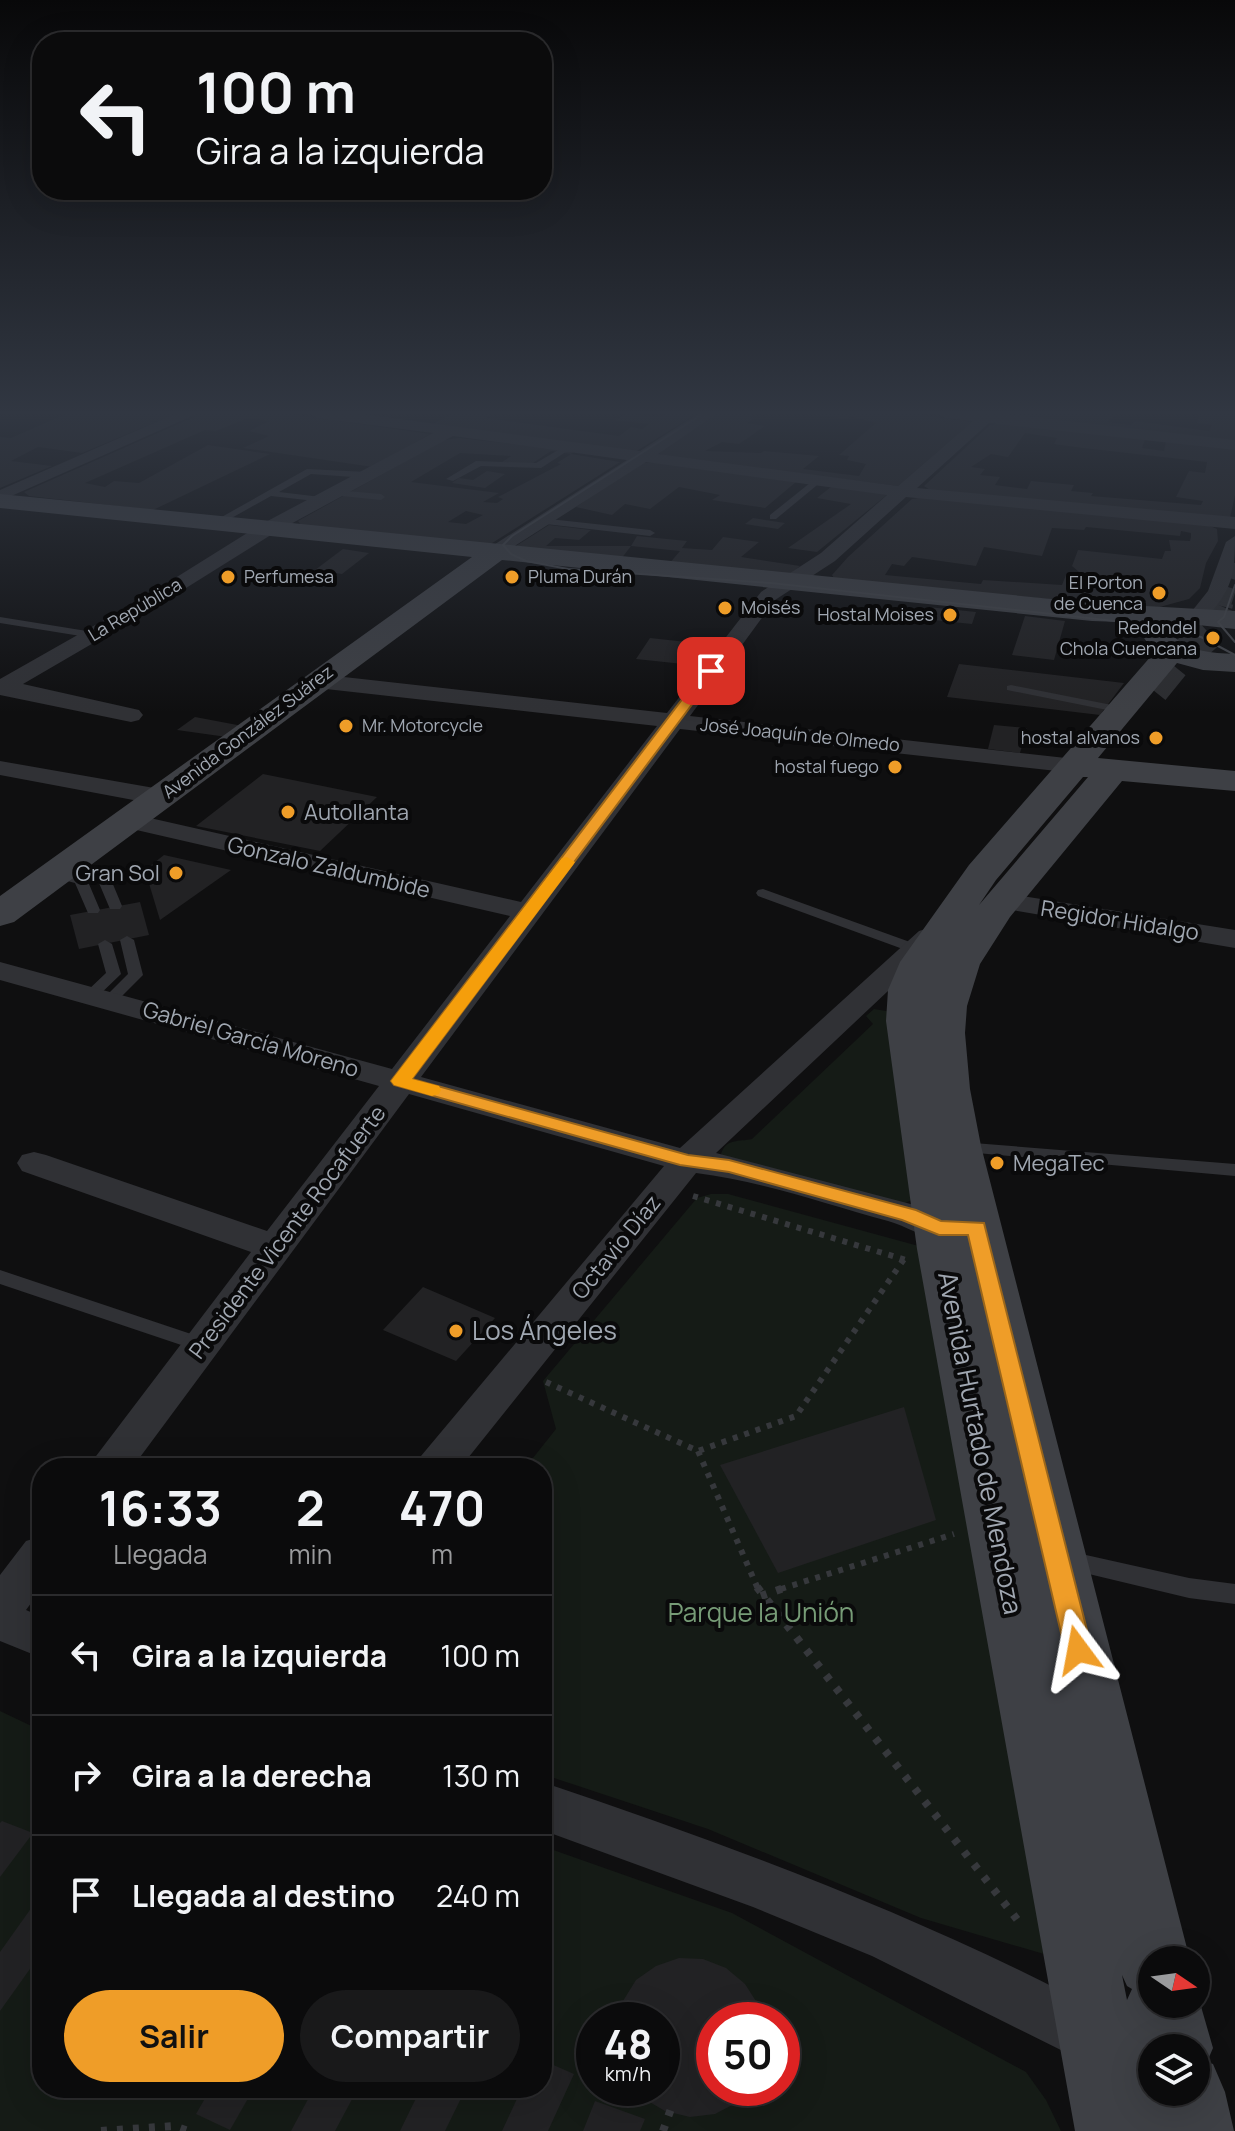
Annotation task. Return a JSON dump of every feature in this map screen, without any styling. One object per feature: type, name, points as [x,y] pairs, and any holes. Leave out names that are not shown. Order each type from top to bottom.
[{"type":"main road","points":[[112,512],[1092,612],[1142,626],[1178,630],[1235,620]]},
{"type":"main road","name":"Avenida González Suárez","points":[[0,914],[496,552]]},
{"type":"main road","points":[[1178,630],[1183,655],[1227,664]]},
{"type":"main road","name":"Avenida Hurtado de Mendoza","points":[[1150,1946],[1056,1557],[958,1228],[907,1021],[909,990],[920,962],[982,873],[1167,656],[1178,630]]},
{"type":"main road","name":"José Joaquín de Olmedo","points":[[1075,766],[1235,781]]},
{"type":"main road","name":"Avenida Hurtado de Mendoza","points":[[1113,770],[978,933],[955,971],[946,1004],[944,1038],[959,1147],[958,1228],[996,1525],[1115,2131]]},
{"type":"main road","points":[[1188,2106],[1194,2131]]},
{"type":"street","name":"La República","points":[[2,688],[298,512]]},
{"type":"street","points":[[496,552],[553,512]]},
{"type":"street","name":"Presidente Vicente Rocafuerte","points":[[116,1458],[768,596],[813,569],[880,512]]},
{"type":"street","points":[[1122,512],[1235,523]]},
{"type":"street","points":[[1178,630],[1218,593],[1235,542]]},
{"type":"street","name":"José Joaquín de Olmedo","points":[[317,681],[1075,766]]},
{"type":"street","points":[[2,688],[131,715]]},
{"type":"street","points":[[0,768],[160,797]]},
{"type":"street","name":"Gonzalo Zaldumbide","points":[[128,821],[530,912]]},
{"type":"street","name":"Regidor Hidalgo","points":[[1004,901],[1235,939]]},
{"type":"street","name":"Octavio Díaz","points":[[444,1458],[676,1175],[955,913]]},
{"type":"street","name":"Gabriel García Moreno","points":[[0,971],[400,1081],[676,1175],[714,1175],[908,1230],[958,1228]]},
{"type":"street","points":[[34,1163],[276,1247]]},
{"type":"street","points":[[0,1609],[32,1567]]},
{"type":"street","points":[[0,1620],[32,1634]]},
{"type":"street","points":[[552,1809],[708,1863],[884,1934],[1049,2013],[1095,2039]]},
{"type":"lane","points":[[216,523],[234,512]]},
{"type":"lane","points":[[773,517],[779,512]]},
{"type":"lane","points":[[540,521],[650,533]]},
{"type":"lane","points":[[0,620],[93,635]]},
{"type":"lane","points":[[1011,688],[1122,710]]},
{"type":"lane","points":[[63,869],[102,873],[118,902]]},
{"type":"lane","points":[[63,869],[81,880],[88,908]]},
{"type":"lane","points":[[763,893],[916,949]]},
{"type":"lane","points":[[100,997],[136,975],[132,941]]},
{"type":"lane","points":[[100,997],[114,974],[101,947]]},
{"type":"lane","points":[[959,1147],[1235,1170]]},
{"type":"lane","points":[[0,1277],[202,1345]]},
{"type":"lane","points":[[1056,1557],[1189,1588],[1235,1594]]},
{"type":"path","points":[[676,1175],[904,1259],[796,1416],[698,1451]]},
{"type":"path","points":[[515,1370],[698,1451],[761,1596],[1024,1929]]},
{"type":"path","points":[[761,1596],[970,1528],[996,1525]]},
{"type":"path","points":[[663,2131],[672,2106]]},
{"type":"path","points":[[101,2131],[174,2126],[188,2131]]},
{"type":"green space","points":[[874,1009],[892,1012],[914,1199],[901,1205],[725,1158],[721,1154],[730,1143],[752,1139],[873,1024],[866,1016]]},
{"type":"green space","name":"Parque la Unión","points":[[728,1194],[926,1248],[1044,1954],[921,1918],[708,1829],[552,1777],[552,1458],[533,1458],[556,1429],[543,1381],[697,1198]]},
{"type":"green space","points":[[0,1711],[32,1726],[32,2098],[552,2098],[552,1850],[732,1913],[1026,2072],[1046,2100],[1061,2131],[0,2131]]},
{"type":"building","points":[[313,512],[464,512],[448,522],[466,524],[483,515],[472,512],[540,512],[489,545],[301,525],[298,521]]},
{"type":"building","points":[[839,512],[865,512],[817,552],[788,548]]},
{"type":"building","points":[[897,512],[1081,512],[1208,525],[1217,529],[1218,541],[1206,563],[1200,588],[1189,599],[1156,608],[836,581],[832,575]],"holes":[[[1086,527],[1180,536],[1181,531],[1191,533],[1190,541],[1169,540],[1171,551],[1165,551],[1162,559],[1078,550],[1072,566],[1085,577],[1066,575],[1062,585],[983,580],[981,584],[885,575],[892,564],[904,566],[912,557],[976,566],[984,547],[1042,556],[1052,528],[1084,530]]]},
{"type":"building","points":[[1171,512],[1231,512],[1230,518]]},
{"type":"building","points":[[753,518],[785,523],[778,529],[745,524]]},
{"type":"building","points":[[549,525],[591,530],[579,540],[555,538],[546,546],[631,546],[621,559],[516,546]]},
{"type":"building","points":[[637,536],[687,541],[682,548],[712,550],[723,537],[759,542],[741,557],[800,566],[791,574],[669,564],[680,551],[631,546]]},
{"type":"building","points":[[343,549],[369,553],[342,574],[315,570]]},
{"type":"building","name":"Hostal Moises","points":[[928,607],[976,612],[972,624],[923,619]]},
{"type":"building","points":[[1025,616],[1065,621],[1054,660],[1012,655]]},
{"type":"building","points":[[650,638],[714,645],[702,666],[636,659]]},
{"type":"building","points":[[959,664],[1124,683],[1100,715],[947,697]]},
{"type":"building","points":[[195,717],[248,727],[234,738],[177,730]]},
{"type":"building","points":[[994,725],[1027,728],[1020,753],[988,749]]},
{"type":"building","name":"Autollanta","points":[[263,774],[377,797],[320,851],[196,826]]},
{"type":"building","points":[[164,855],[231,870],[160,920],[145,870]]},
{"type":"building","points":[[140,902],[149,935],[79,949],[70,915]]},
{"type":"building","points":[[423,1287],[495,1318],[456,1361],[383,1330]]},
{"type":"building","points":[[904,1407],[936,1520],[778,1573],[720,1465]]},
{"type":"building","points":[[2,1821],[32,1834],[0,1877]]},
{"type":"building","points":[[32,1907],[32,1966],[0,2011],[0,1952]]},
{"type":"building","points":[[679,1958],[703,1959],[726,1968],[745,1984],[756,2002],[696,2002],[696,2106],[730,2106],[715,2114],[690,2117],[657,2106],[680,2106],[680,2002],[623,2002],[636,1980],[656,1966]]},
{"type":"building","points":[[552,2064],[574,2074],[548,2131],[502,2131],[517,2098],[552,2098]]},
{"type":"building","points":[[205,2098],[248,2098],[230,2130],[196,2114]]},
{"type":"building","points":[[309,2098],[353,2098],[335,2131],[291,2131]]},
{"type":"building","points":[[416,2098],[461,2098],[445,2131],[400,2131]]},
{"type":"building","points":[[593,2106],[609,2106],[645,2119],[640,2131],[583,2131]]},
{"type":"tunnel","points":[[1222,604],[1235,563]]},
{"type":"tunnel","points":[[1221,606],[1222,602]]},
{"type":"tunnel","points":[[1153,690],[1174,664],[1209,633],[1221,606]]},
{"type":"tram line","points":[[549,512],[503,545],[511,554],[526,561],[568,569],[771,583],[1142,624],[1201,637],[1235,655]]},
{"type":"tram line","points":[[1235,585],[1224,617],[1218,622],[1235,642]]},
{"type":"slow traffic","points":[[432,1090],[400,1081],[567,862]]},
{"type":"place","name":"Perfumesa","points":[[228,577]]},
{"type":"place","name":"Pluma Durán","points":[[512,577]]},
{"type":"place","name":"El Porton de Cuenca","points":[[1159,593]]},
{"type":"place","name":"Moisés","points":[[725,608]]},
{"type":"place","name":"Hostal Moises","points":[[950,615]]},
{"type":"place","name":"Redondel Chola Cuencana","points":[[1213,638]]},
{"type":"place","name":"Mr. Motorcycle","points":[[346,726]]},
{"type":"place","name":"hostal alvanos","points":[[1156,738]]},
{"type":"place","name":"hostal fuego","points":[[895,767]]},
{"type":"place","name":"Autollanta","points":[[288,812]]},
{"type":"place","name":"Gran Sol","points":[[176,873]]},
{"type":"place","name":"MegaTec","points":[[997,1163]]},
{"type":"place","name":"Los Ángeles","points":[[456,1331]]},
{"type":"route","points":[[711,671],[400,1081],[687,1161],[729,1166],[909,1215],[939,1228],[977,1228],[1078,1650]]}]
